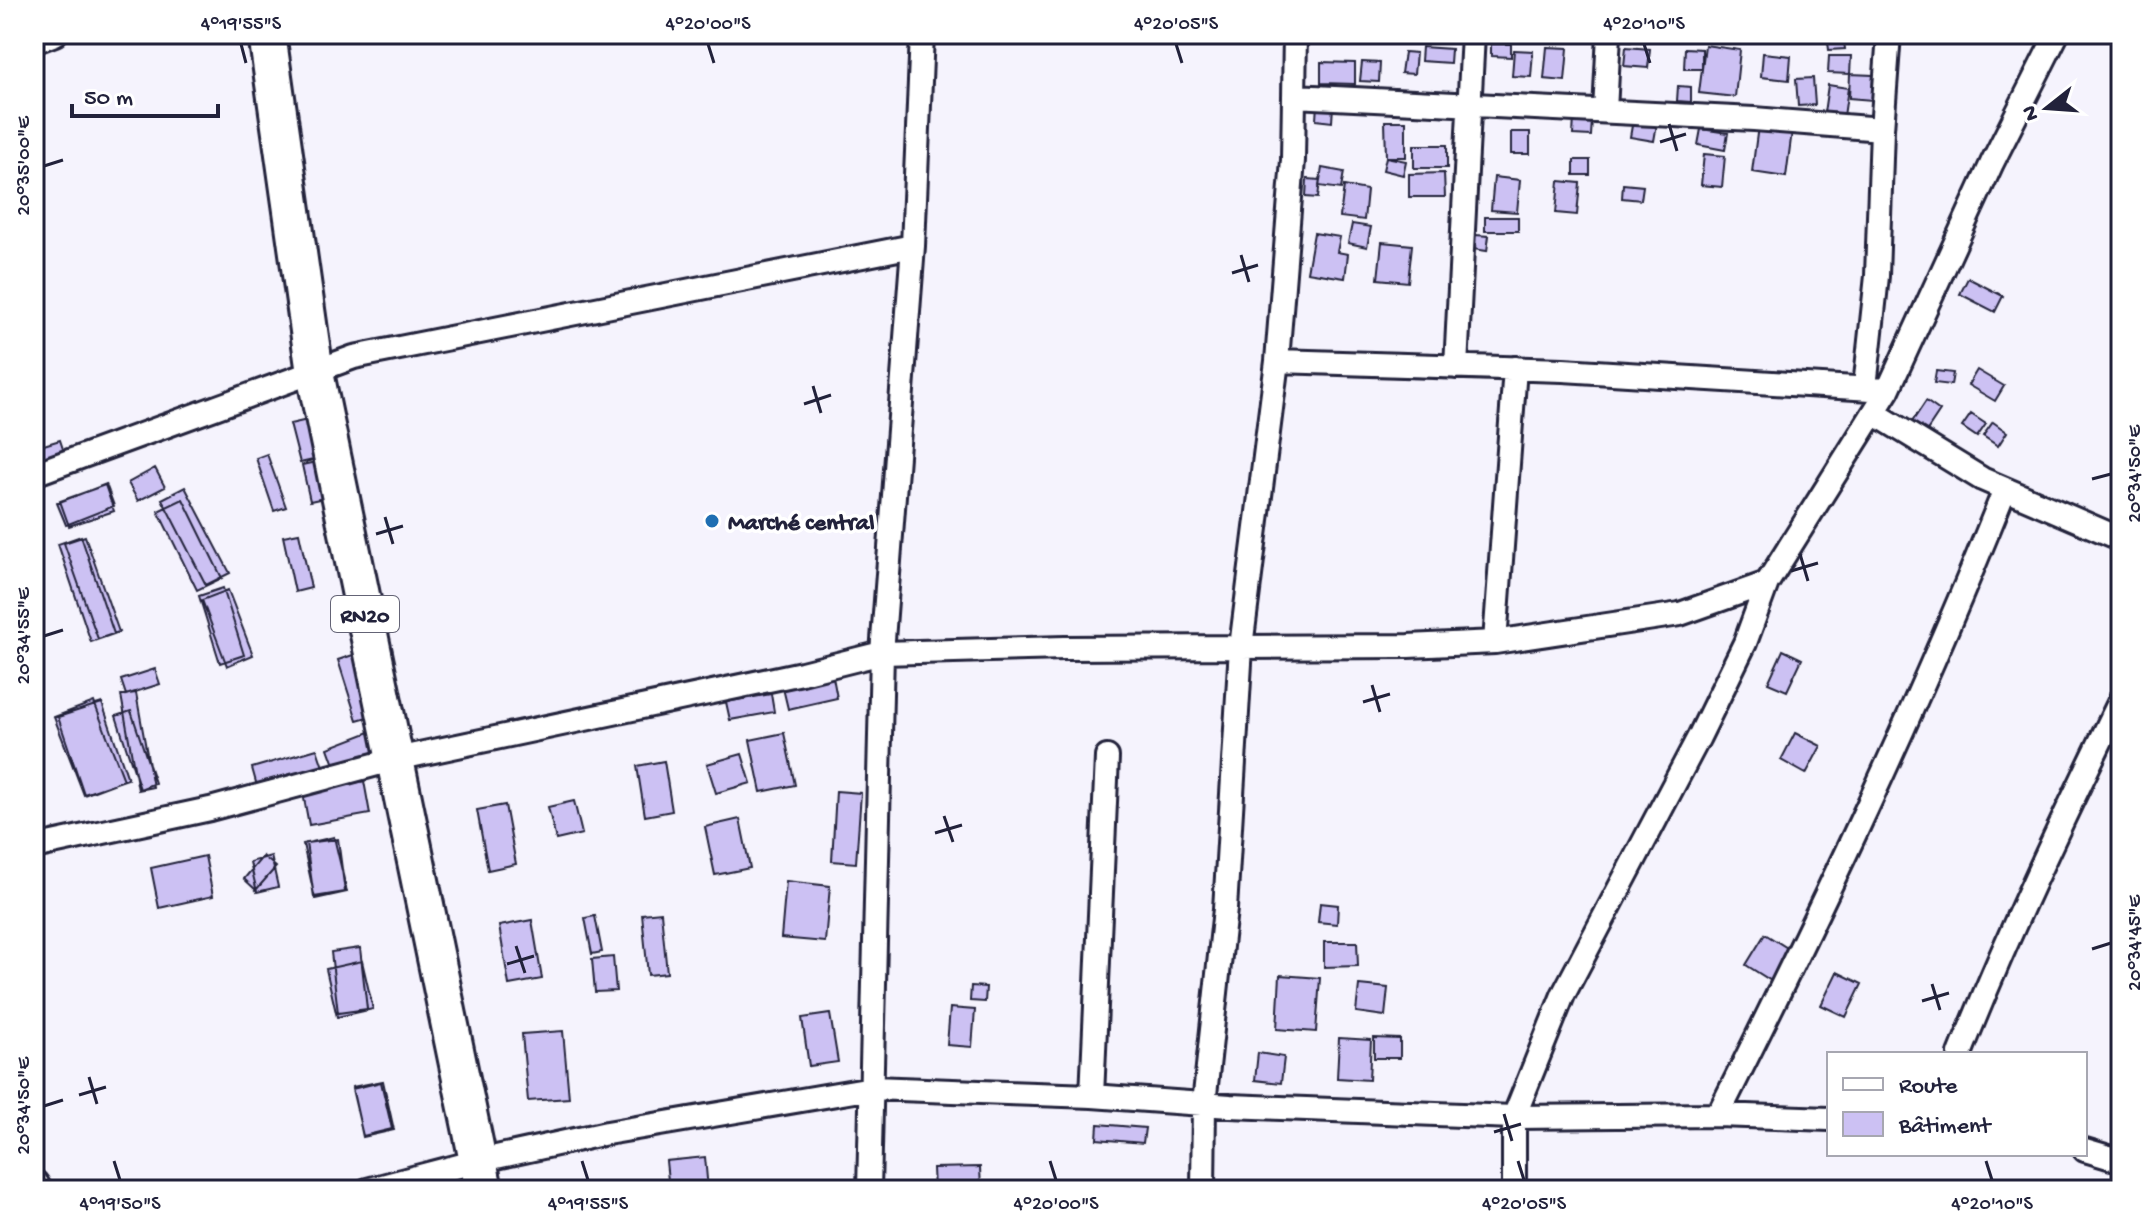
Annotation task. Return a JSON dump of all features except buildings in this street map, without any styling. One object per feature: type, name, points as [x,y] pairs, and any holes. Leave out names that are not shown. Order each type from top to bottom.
[{"type":"main road","name":"RN20","points":[[267,34],[315,373],[481,1176]]},
{"type":"street","points":[[34,42],[55,34]]},
{"type":"street","points":[[869,1190],[882,653],[913,246],[922,34]]},
{"type":"street","points":[[1203,1190],[1204,1104],[1225,909],[1241,647],[1277,361],[1293,160],[1295,34]]},
{"type":"street","points":[[1456,367],[1473,34]]},
{"type":"street","points":[[1605,111],[1609,34]]},
{"type":"street","points":[[1865,387],[1877,276],[1889,34]]},
{"type":"street","points":[[1514,1190],[1514,1117],[1563,995],[1699,737],[1745,643],[1767,583],[1888,390],[1992,163],[2057,34]]},
{"type":"street","points":[[1294,96],[1470,103],[1882,129]]},
{"type":"street","points":[[34,474],[365,355],[913,246]]},
{"type":"street","points":[[1277,361],[1515,368],[1888,390]]},
{"type":"street","points":[[1495,642],[1515,368]]},
{"type":"street","points":[[1874,413],[1982,479],[2121,539]]},
{"type":"street","points":[[1718,1115],[1799,953],[1950,626],[2005,489]]},
{"type":"street","points":[[34,847],[210,809],[396,759],[882,653],[1408,646],[1495,642],[1680,614],[1767,583]]},
{"type":"street","points":[[1961,1052],[2054,839],[2121,699]]},
{"type":"street","points":[[1092,1096],[1107,757]]},
{"type":"street","points":[[367,1190],[481,1176],[607,1133],[872,1088],[1514,1117],[1718,1115],[1827,1119]]},
{"type":"street","points":[[2087,1151],[2112,1158]]},
{"type":"place","name":"Marché central","points":[[712,521]]}]
